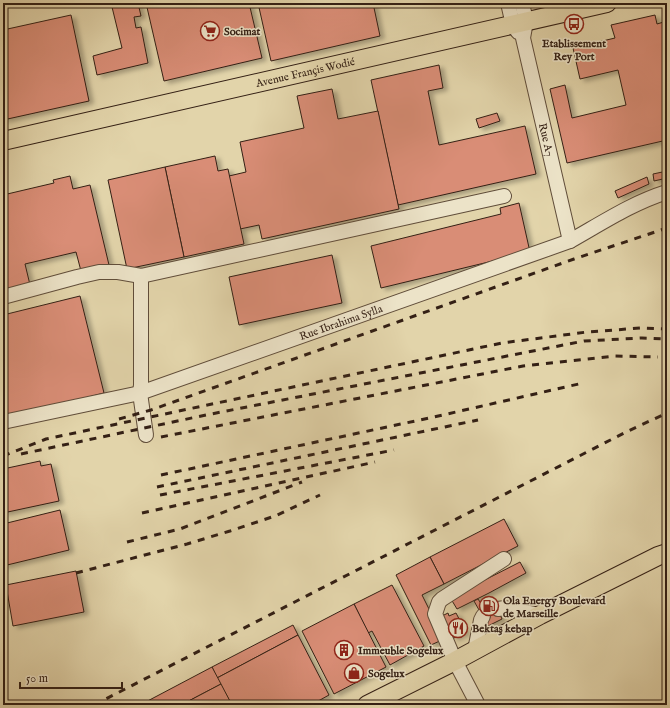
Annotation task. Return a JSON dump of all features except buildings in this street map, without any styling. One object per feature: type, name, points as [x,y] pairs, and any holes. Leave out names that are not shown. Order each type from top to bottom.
[{"type":"main road","name":"Avenue Françis Wodié","points":[[3,141],[520,28],[607,3]]},
{"type":"main road","points":[[367,705],[455,661],[540,615],[667,553]]},
{"type":"street","points":[[508,3],[520,28]]},
{"type":"street","points":[[520,28],[522,3]]},
{"type":"street","name":"Rue A7","points":[[520,28],[570,241]]},
{"type":"street","name":"Rue Ibrahima Sylla","points":[[3,422],[140,393],[570,241],[615,214],[645,200],[667,192]]},
{"type":"street","points":[[3,297],[100,272],[118,272],[141,276],[504,196]]},
{"type":"street","points":[[141,276],[140,393],[146,435]]},
{"type":"street","points":[[478,705],[455,661],[435,614],[439,602],[442,599],[504,559]]},
{"type":"street","points":[[498,609],[505,608],[540,615]]},
{"type":"street","points":[[475,650],[483,616]]},
{"type":"railway","points":[[119,419],[151,410],[574,259],[667,228]]},
{"type":"railway","points":[[3,456],[46,439],[502,343],[587,332],[641,328],[667,329]]},
{"type":"railway","points":[[21,454],[206,415],[584,341],[642,338],[667,339]]},
{"type":"railway","points":[[161,437],[523,366],[615,356],[658,357]]},
{"type":"railway","points":[[161,475],[434,417],[583,383]]},
{"type":"railway","points":[[94,705],[626,432],[667,413]]},
{"type":"railway","points":[[157,487],[478,420]]},
{"type":"railway","points":[[160,495],[394,450]]},
{"type":"railway","points":[[142,513],[375,462]]},
{"type":"railway","points":[[127,542],[180,529],[302,482]]},
{"type":"railway","points":[[76,573],[187,544],[230,531],[275,516],[320,495]]},
{"type":"place","name":"Etablissement Rey Port","points":[[574,24]]},
{"type":"place","name":"Socimat","points":[[210,31]]},
{"type":"place","name":"Ola Energy Boulevard de Marseille","points":[[489,606]]},
{"type":"place","name":"Bektaş kebap","points":[[458,628]]},
{"type":"place","name":"Immeuble Sogelux","points":[[344,650]]},
{"type":"place","name":"Sogelux","points":[[354,673]]}]
